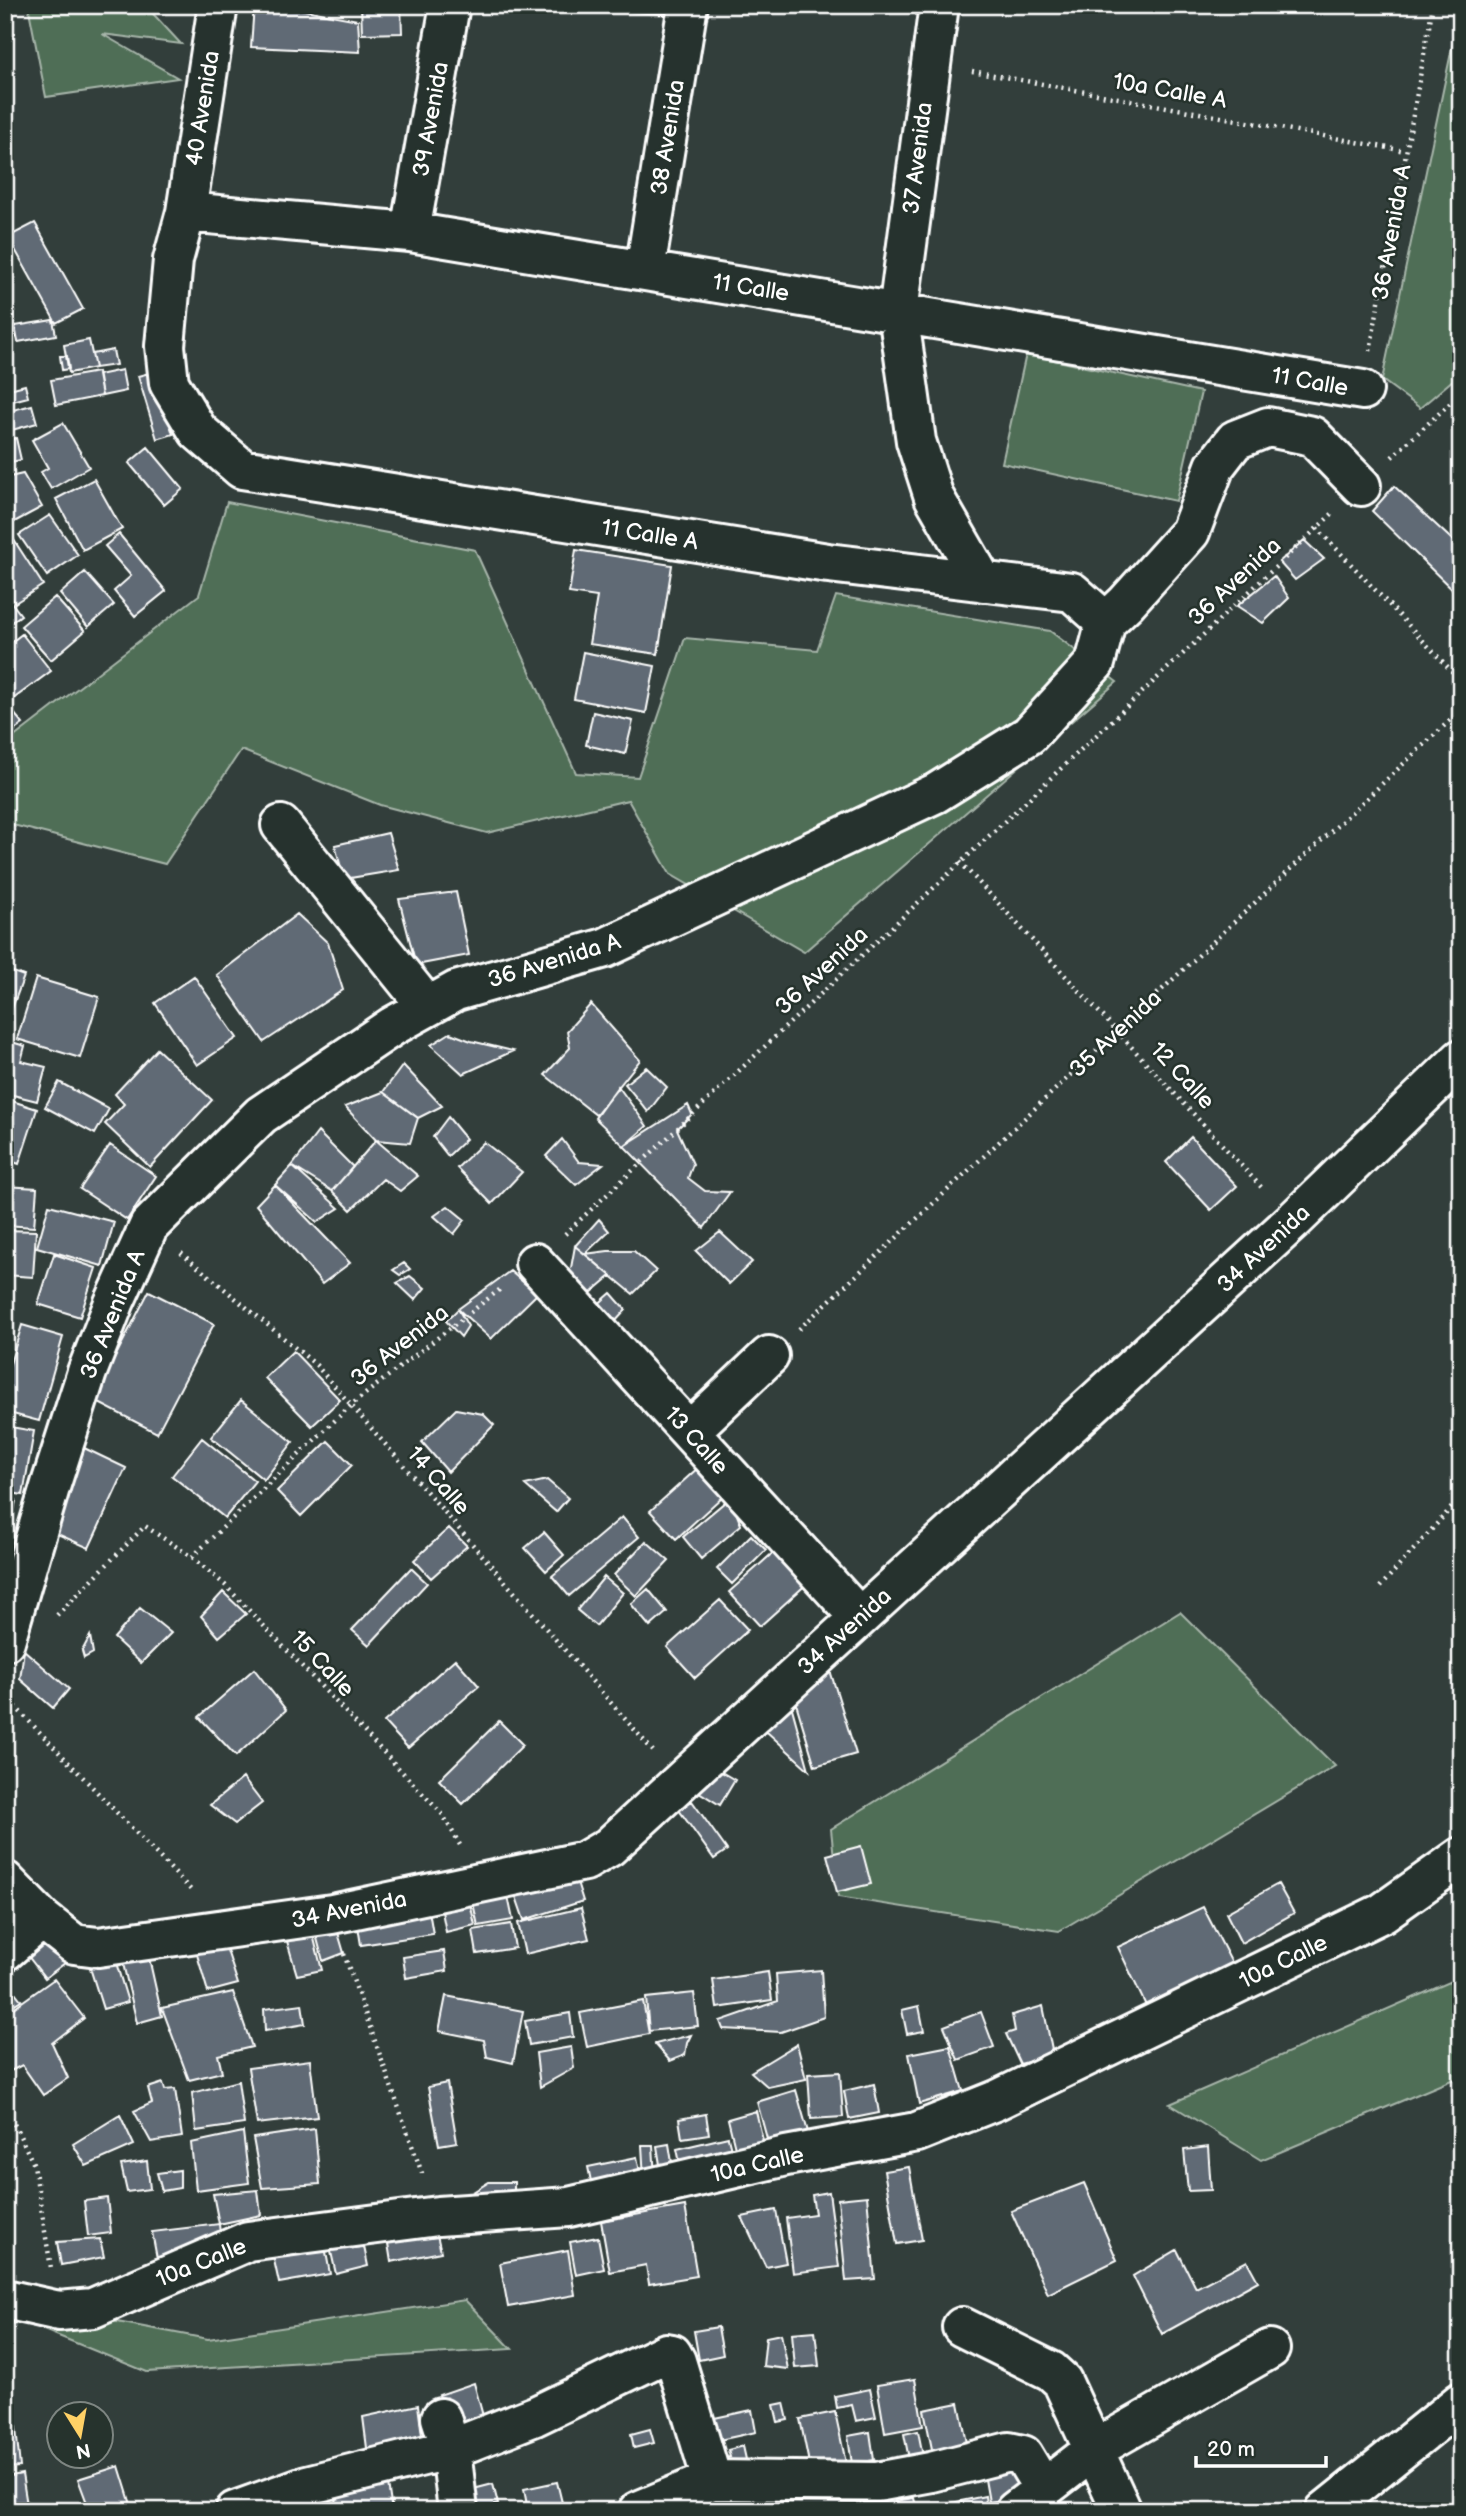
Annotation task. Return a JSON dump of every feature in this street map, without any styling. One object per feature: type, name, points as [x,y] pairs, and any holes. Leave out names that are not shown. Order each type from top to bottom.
[{"type":"street","name":"40 Avenida","points":[[186,212],[218,5]]},
{"type":"street","name":"39 Avenida","points":[[410,232],[450,5]]},
{"type":"street","name":"38 Avenida","points":[[645,270],[688,5]]},
{"type":"street","name":"37 Avenida","points":[[939,5],[929,64],[898,312],[916,441],[934,497],[983,582]]},
{"type":"street","name":"11 Calle","points":[[186,212],[410,232],[1363,390]]},
{"type":"street","name":"11 Calle A","points":[[186,212],[173,260],[165,346],[169,383],[198,431],[242,469],[828,563],[1072,592],[1106,622]]},
{"type":"street","points":[[1106,622],[1190,532],[1215,466],[1235,440],[1268,427],[1312,436],[1361,486]]},
{"type":"street","name":"36 Avenida A","points":[[5,1641],[87,1372],[114,1303],[149,1226],[261,1115],[393,1026],[456,990],[605,948],[936,793],[1029,735],[1095,663],[1106,622]]},
{"type":"street","points":[[281,825],[427,1006]]},
{"type":"street","name":"34 Avenida","points":[[42,1919],[74,1944],[98,1947],[332,1913],[585,1861],[609,1846],[1293,1221],[1461,1059]]},
{"type":"street","name":"13 Calle","points":[[535,1263],[859,1617]]},
{"type":"street","points":[[690,1431],[769,1356]]},
{"type":"street","name":"10a Calle","points":[[5,2299],[59,2311],[93,2308],[248,2241],[438,2216],[569,2207],[786,2156],[917,2132],[998,2099],[1382,1913],[1461,1857]]},
{"type":"street","points":[[5,1881],[42,1919],[5,1951]]},
{"type":"street","points":[[962,2327],[1051,2371],[1062,2381],[1122,2511]]},
{"type":"street","points":[[1029,2500],[1095,2449],[1270,2349]]},
{"type":"street","points":[[235,2511],[446,2433],[535,2416],[666,2353],[672,2354],[676,2361],[712,2480]]},
{"type":"street","points":[[1325,2511],[1461,2402]]},
{"type":"street","points":[[446,2433],[458,2511]]},
{"type":"street","points":[[638,2511],[712,2480],[877,2482],[1017,2452],[1023,2455],[1029,2500]]},
{"type":"path","name":"36 Avenida A","points":[[1363,390],[1433,5]]},
{"type":"path","name":"10a Calle A","points":[[929,64],[1405,152]]},
{"type":"path","name":"36 Avenida","points":[[192,1557],[351,1405],[535,1263],[1461,393]]},
{"type":"path","points":[[1317,528],[1461,681]]},
{"type":"path","name":"35 Avenida","points":[[769,1356],[1461,710]]},
{"type":"path","name":"12 Calle","points":[[960,862],[1293,1221]]},
{"type":"path","name":"14 Calle","points":[[149,1226],[306,1356],[679,1781]]},
{"type":"path","points":[[1380,1587],[1461,1497]]},
{"type":"path","name":"15 Calle","points":[[47,1623],[145,1526],[192,1557],[225,1585],[443,1815],[458,1842]]},
{"type":"path","points":[[5,1696],[228,1929]]},
{"type":"path","points":[[332,1913],[438,2216]]},
{"type":"path","points":[[5,2105],[34,2165],[59,2311]]},
{"type":"green space","points":[[28,5],[145,5],[181,44],[102,34],[178,78],[46,97]]},
{"type":"green space","points":[[1461,5],[1461,373],[1420,408],[1382,380]]},
{"type":"green space","points":[[1026,354],[1201,392],[1176,501],[1002,463]]},
{"type":"green space","points":[[227,502],[475,550],[576,773],[638,777],[685,638],[817,650],[836,596],[1050,631],[1117,682],[804,952],[670,874],[628,800],[487,833],[380,805],[241,750],[165,864],[5,823],[5,744],[199,595]]},
{"type":"green space","points":[[1180,1612],[1335,1766],[1059,1931],[838,1897],[831,1829]]},
{"type":"green space","points":[[1461,1977],[1461,2076],[1261,2160],[1170,2104]]},
{"type":"green space","points":[[465,2300],[512,2349],[147,2372],[29,2324],[5,2324],[5,2301],[208,2339]]},
{"type":"building","points":[[254,5],[278,5],[358,20],[360,52],[251,47]]},
{"type":"building","points":[[361,5],[401,5],[402,33],[362,34]]},
{"type":"building","points":[[602,5],[679,5],[679,15],[613,11]]},
{"type":"building","points":[[35,223],[83,309],[56,323],[8,237]]},
{"type":"building","points":[[53,320],[56,335],[18,342],[15,326]]},
{"type":"building","points":[[15,326],[17,337],[5,339],[5,328]]},
{"type":"building","points":[[89,340],[95,368],[69,373],[64,345]]},
{"type":"building","points":[[113,350],[116,365],[95,368],[92,354]]},
{"type":"building","points":[[60,356],[67,356],[69,369],[62,370]]},
{"type":"building","points":[[122,370],[126,391],[102,396],[98,375]]},
{"type":"building","points":[[98,372],[102,396],[56,405],[51,380]]},
{"type":"building","points":[[153,372],[173,434],[157,439],[138,376]]},
{"type":"building","points":[[25,385],[28,397],[5,403],[5,390]]},
{"type":"building","points":[[32,405],[37,423],[5,432],[5,412]]},
{"type":"building","points":[[63,423],[89,467],[51,489],[41,472],[48,468],[32,440]]},
{"type":"building","points":[[16,438],[21,460],[5,463],[5,441]]},
{"type":"building","points":[[148,447],[183,489],[164,505],[129,463]]},
{"type":"building","points":[[23,474],[42,507],[5,527],[5,478]]},
{"type":"building","points":[[94,479],[122,529],[83,550],[56,499]]},
{"type":"building","points":[[1394,486],[1461,548],[1461,598],[1372,511]]},
{"type":"building","points":[[50,515],[78,555],[47,576],[19,535]]},
{"type":"building","points":[[10,534],[43,585],[15,603],[5,588],[5,537]]},
{"type":"building","points":[[119,534],[166,591],[135,616],[114,591],[131,576],[105,546]]},
{"type":"building","points":[[1304,540],[1324,559],[1295,580],[1279,562]]},
{"type":"building","points":[[576,550],[672,565],[658,654],[589,644],[597,597],[569,593]]},
{"type":"building","points":[[85,572],[114,605],[88,627],[60,594]]},
{"type":"building","points":[[1274,576],[1289,598],[1263,623],[1237,606]]},
{"type":"building","points":[[5,594],[21,615],[5,627]]},
{"type":"building","points":[[55,597],[85,631],[51,660],[21,626]]},
{"type":"building","points":[[22,634],[51,671],[5,705],[5,647]]},
{"type":"building","points":[[583,652],[655,666],[646,713],[574,699]]},
{"type":"building","points":[[9,707],[23,724],[5,737],[5,710]]},
{"type":"building","points":[[593,712],[633,721],[625,754],[586,745]]},
{"type":"building","points":[[388,833],[399,870],[344,879],[335,845]]},
{"type":"building","points":[[456,892],[469,955],[416,965],[399,899]]},
{"type":"building","points":[[297,914],[328,943],[343,990],[264,1042],[217,975]]},
{"type":"building","points":[[5,969],[24,976],[5,1027]]},
{"type":"building","points":[[194,976],[237,1038],[197,1065],[155,1003]]},
{"type":"building","points":[[36,978],[99,997],[80,1058],[17,1039]]},
{"type":"building","points":[[591,1004],[640,1060],[596,1115],[545,1075],[570,1048],[567,1031]]},
{"type":"building","points":[[450,1033],[513,1051],[463,1074],[431,1045]]},
{"type":"building","points":[[5,1040],[25,1046],[21,1061],[46,1067],[37,1101],[5,1093]]},
{"type":"building","points":[[157,1049],[212,1100],[150,1167],[105,1124],[124,1104],[115,1094]]},
{"type":"building","points":[[403,1065],[442,1106],[418,1118],[383,1092]]},
{"type":"building","points":[[646,1067],[667,1087],[648,1112],[625,1084]]},
{"type":"building","points":[[59,1082],[109,1109],[95,1134],[45,1107]]},
{"type":"building","points":[[618,1086],[647,1126],[624,1146],[595,1118]]},
{"type":"building","points":[[383,1092],[418,1118],[410,1143],[376,1140],[345,1107]]},
{"type":"building","points":[[9,1100],[37,1109],[19,1164],[5,1159],[5,1111]]},
{"type":"building","points":[[688,1105],[692,1114],[677,1129],[693,1164],[688,1178],[705,1191],[730,1192],[704,1228],[624,1146]]},
{"type":"building","points":[[448,1117],[466,1139],[448,1156],[433,1137]]},
{"type":"building","points":[[318,1132],[353,1167],[332,1191],[292,1166]]},
{"type":"building","points":[[1191,1137],[1237,1186],[1211,1210],[1166,1162]]},
{"type":"building","points":[[562,1139],[579,1162],[603,1164],[576,1185],[546,1156]]},
{"type":"building","points":[[376,1140],[418,1176],[400,1191],[383,1179],[351,1210],[332,1191]]},
{"type":"building","points":[[484,1142],[522,1172],[492,1204],[457,1168]]},
{"type":"building","points":[[110,1145],[156,1176],[127,1220],[80,1189]]},
{"type":"building","points":[[292,1166],[339,1208],[317,1222],[275,1185]]},
{"type":"building","points":[[275,1185],[350,1263],[322,1284],[256,1205]]},
{"type":"building","points":[[5,1186],[37,1188],[34,1227],[5,1225]]},
{"type":"building","points":[[49,1205],[114,1222],[102,1266],[37,1247]]},
{"type":"building","points":[[448,1206],[465,1220],[454,1234],[434,1216]]},
{"type":"building","points":[[599,1219],[609,1231],[585,1254],[575,1246]]},
{"type":"building","points":[[5,1230],[36,1231],[33,1277],[5,1275]]},
{"type":"building","points":[[720,1232],[752,1262],[729,1284],[696,1251]]},
{"type":"building","points":[[575,1246],[611,1276],[559,1320],[537,1294],[571,1268]]},
{"type":"building","points":[[634,1251],[656,1271],[633,1294],[585,1254]]},
{"type":"building","points":[[54,1254],[96,1268],[80,1317],[38,1304]]},
{"type":"building","points":[[404,1263],[410,1269],[400,1275],[393,1270]]},
{"type":"building","points":[[510,1271],[537,1294],[491,1339],[458,1309]]},
{"type":"building","points":[[410,1276],[425,1288],[415,1300],[397,1283]]},
{"type":"building","points":[[149,1291],[214,1324],[157,1433],[93,1400]]},
{"type":"building","points":[[611,1293],[626,1310],[613,1324],[596,1306]]},
{"type":"building","points":[[458,1309],[468,1326],[461,1337],[446,1321]]},
{"type":"building","points":[[22,1325],[63,1337],[39,1421],[5,1412],[5,1380]]},
{"type":"building","points":[[293,1351],[340,1400],[312,1426],[265,1378]]},
{"type":"building","points":[[241,1400],[293,1442],[264,1480],[211,1437]]},
{"type":"building","points":[[456,1409],[483,1414],[494,1425],[448,1472],[422,1442]]},
{"type":"building","points":[[5,1426],[34,1431],[23,1495],[5,1492]]},
{"type":"building","points":[[202,1438],[255,1481],[225,1518],[172,1476]]},
{"type":"building","points":[[328,1441],[352,1465],[301,1516],[277,1491]]},
{"type":"building","points":[[82,1447],[126,1468],[89,1548],[46,1529]]},
{"type":"building","points":[[709,1458],[734,1486],[676,1539],[650,1511]]},
{"type":"building","points":[[547,1480],[568,1498],[556,1512],[525,1485]]},
{"type":"building","points":[[737,1492],[749,1505],[737,1515],[741,1525],[701,1559],[683,1537]]},
{"type":"building","points":[[5,1498],[16,1500],[5,1554]]},
{"type":"building","points":[[622,1517],[639,1537],[569,1596],[552,1576]]},
{"type":"building","points":[[449,1528],[467,1546],[431,1578],[414,1560]]},
{"type":"building","points":[[544,1532],[564,1555],[546,1571],[525,1548]]},
{"type":"building","points":[[751,1535],[766,1550],[732,1584],[717,1569]]},
{"type":"building","points":[[646,1541],[669,1561],[636,1596],[614,1575]]},
{"type":"building","points":[[785,1542],[811,1580],[760,1626],[729,1592]]},
{"type":"building","points":[[411,1568],[427,1583],[369,1645],[352,1630]]},
{"type":"building","points":[[604,1577],[623,1593],[596,1626],[577,1610]]},
{"type":"building","points":[[648,1589],[667,1612],[650,1627],[631,1604]]},
{"type":"building","points":[[223,1592],[246,1614],[219,1637],[201,1616]]},
{"type":"building","points":[[720,1600],[748,1630],[695,1678],[667,1647]]},
{"type":"building","points":[[140,1608],[171,1633],[141,1663],[114,1638]]},
{"type":"building","points":[[90,1636],[93,1653],[84,1658],[82,1651]]},
{"type":"building","points":[[24,1650],[69,1689],[53,1708],[20,1679]]},
{"type":"building","points":[[455,1659],[479,1686],[408,1748],[384,1722]]},
{"type":"building","points":[[829,1667],[856,1754],[815,1766],[795,1700]]},
{"type":"building","points":[[254,1669],[286,1710],[236,1756],[199,1717]]},
{"type":"building","points":[[787,1690],[809,1770],[757,1723]]},
{"type":"building","points":[[499,1721],[523,1745],[463,1804],[439,1780]]},
{"type":"building","points":[[706,1763],[735,1780],[720,1805],[691,1787]]},
{"type":"building","points":[[243,1778],[262,1803],[235,1824],[210,1805]]},
{"type":"building","points":[[692,1801],[727,1850],[714,1859],[679,1810]]},
{"type":"building","points":[[861,1846],[871,1884],[837,1892],[827,1855]]},
{"type":"building","points":[[572,1866],[583,1901],[524,1920],[512,1885]]},
{"type":"building","points":[[505,1882],[513,1920],[478,1926],[470,1889]]},
{"type":"building","points":[[1278,1884],[1294,1913],[1241,1943],[1226,1913]]},
{"type":"building","points":[[468,1894],[475,1925],[446,1932],[440,1901]]},
{"type":"building","points":[[427,1899],[433,1934],[361,1945],[356,1914]]},
{"type":"building","points":[[1203,1907],[1235,1969],[1148,2010],[1118,1947]]},
{"type":"building","points":[[581,1908],[589,1939],[525,1954],[518,1923]]},
{"type":"building","points":[[334,1919],[344,1953],[323,1961],[314,1927]]},
{"type":"building","points":[[310,1923],[322,1970],[297,1975],[284,1931]]},
{"type":"building","points":[[511,1924],[515,1948],[477,1954],[473,1930]]},
{"type":"building","points":[[52,1931],[73,1957],[45,1978],[24,1951]]},
{"type":"building","points":[[222,1935],[238,1984],[208,1992],[193,1941]]},
{"type":"building","points":[[147,1949],[162,2016],[137,2023],[121,1955]]},
{"type":"building","points":[[444,1951],[447,1971],[406,1978],[403,1957]]},
{"type":"building","points":[[86,1955],[114,1956],[128,2002],[103,2009]]},
{"type":"building","points":[[821,1970],[824,2017],[781,2032],[723,2029],[720,2021],[778,2001],[776,1974]]},
{"type":"building","points":[[768,1972],[772,2000],[717,2008],[713,1980]]},
{"type":"building","points":[[5,1979],[21,2000],[5,2010]]},
{"type":"building","points":[[54,1979],[84,2018],[52,2043],[68,2078],[43,2095],[22,2065],[5,2074],[5,2014]]},
{"type":"building","points":[[233,1992],[252,2047],[218,2055],[222,2072],[189,2080],[162,2008]]},
{"type":"building","points":[[694,1993],[698,2026],[649,2031],[646,1998]]},
{"type":"building","points":[[446,1996],[523,2011],[513,2063],[487,2057],[484,2040],[439,2031]]},
{"type":"building","points":[[643,2001],[649,2034],[587,2047],[580,2013]]},
{"type":"building","points":[[302,2004],[305,2024],[265,2031],[264,2009]]},
{"type":"building","points":[[919,2006],[924,2031],[907,2034],[902,2010]]},
{"type":"building","points":[[1043,2006],[1053,2055],[1020,2064],[1006,2034],[1015,2031],[1012,2015]]},
{"type":"building","points":[[981,2012],[994,2047],[958,2060],[944,2026]]},
{"type":"building","points":[[570,2013],[573,2037],[529,2045],[525,2021]]},
{"type":"building","points":[[691,2035],[685,2055],[670,2061],[655,2044]]},
{"type":"building","points":[[797,2044],[806,2079],[768,2087],[751,2072]]},
{"type":"building","points":[[950,2046],[963,2091],[919,2104],[909,2054]]},
{"type":"building","points":[[571,2047],[574,2068],[540,2087],[536,2053]]},
{"type":"building","points":[[310,2060],[317,2117],[257,2124],[248,2068]]},
{"type":"building","points":[[840,2072],[843,2117],[811,2119],[808,2074]]},
{"type":"building","points":[[238,2081],[244,2124],[196,2131],[192,2093]]},
{"type":"building","points":[[163,2083],[165,2090],[175,2089],[182,2137],[151,2142],[134,2111],[152,2103],[148,2088]]},
{"type":"building","points":[[447,2083],[457,2142],[439,2145],[428,2087]]},
{"type":"building","points":[[874,2084],[879,2113],[849,2119],[844,2091]]},
{"type":"building","points":[[796,2090],[812,2146],[772,2157],[757,2102]]},
{"type":"building","points":[[756,2111],[767,2157],[739,2164],[728,2119]]},
{"type":"building","points":[[706,2114],[709,2134],[682,2138],[679,2119]]},
{"type":"building","points":[[120,2115],[134,2145],[86,2166],[73,2144]]},
{"type":"building","points":[[315,2129],[320,2184],[262,2188],[253,2138]]},
{"type":"building","points":[[243,2132],[249,2183],[196,2190],[191,2143]]},
{"type":"building","points":[[728,2137],[735,2165],[683,2177],[677,2149]]},
{"type":"building","points":[[669,2144],[674,2175],[662,2177],[657,2146]]},
{"type":"building","points":[[642,2145],[653,2145],[655,2178],[644,2179]]},
{"type":"building","points":[[1208,2147],[1211,2190],[1188,2191],[1184,2150]]},
{"type":"building","points":[[637,2157],[643,2187],[594,2196],[588,2167]]},
{"type":"building","points":[[147,2161],[150,2189],[127,2192],[121,2165]]},
{"type":"building","points":[[909,2167],[922,2240],[897,2244],[884,2171]]},
{"type":"building","points":[[180,2170],[180,2188],[162,2191],[157,2173]]},
{"type":"building","points":[[489,2182],[514,2182],[514,2203],[454,2204]]},
{"type":"building","points":[[1084,2183],[1117,2260],[1048,2294],[1011,2211]]},
{"type":"building","points":[[258,2190],[261,2215],[219,2224],[213,2194]]},
{"type":"building","points":[[829,2192],[839,2267],[793,2273],[786,2218],[815,2214],[812,2195]]},
{"type":"building","points":[[867,2196],[875,2279],[846,2281],[838,2199]]},
{"type":"building","points":[[107,2198],[111,2233],[88,2236],[84,2201]]},
{"type":"building","points":[[685,2206],[697,2276],[649,2284],[646,2265],[610,2272],[601,2221]]},
{"type":"building","points":[[776,2210],[786,2263],[766,2267],[742,2217]]},
{"type":"building","points":[[434,2222],[441,2252],[391,2262],[386,2231]]},
{"type":"building","points":[[219,2224],[221,2244],[158,2264],[152,2232]]},
{"type":"building","points":[[362,2237],[368,2266],[336,2274],[329,2243]]},
{"type":"building","points":[[598,2237],[604,2269],[576,2275],[570,2242]]},
{"type":"building","points":[[100,2239],[104,2257],[61,2265],[57,2242]]},
{"type":"building","points":[[324,2241],[330,2274],[279,2283],[272,2251]]},
{"type":"building","points":[[568,2250],[575,2295],[508,2307],[500,2263]]},
{"type":"building","points":[[1177,2250],[1196,2288],[1247,2261],[1258,2281],[1162,2334],[1133,2276]]},
{"type":"building","points":[[718,2327],[723,2355],[699,2360],[694,2331]]},
{"type":"building","points":[[815,2331],[819,2366],[795,2368],[792,2333]]},
{"type":"building","points":[[781,2334],[788,2369],[763,2366],[766,2337]]},
{"type":"building","points":[[915,2379],[923,2426],[885,2433],[877,2385]]},
{"type":"building","points":[[474,2383],[483,2416],[452,2427],[439,2395]]},
{"type":"building","points":[[870,2389],[876,2417],[856,2421],[852,2405],[837,2408],[835,2396]]},
{"type":"building","points":[[784,2403],[788,2420],[778,2422],[774,2405]]},
{"type":"building","points":[[959,2403],[968,2448],[933,2454],[924,2410]]},
{"type":"building","points":[[418,2405],[424,2450],[368,2456],[363,2417]]},
{"type":"building","points":[[752,2410],[756,2432],[710,2442],[705,2420]]},
{"type":"building","points":[[835,2412],[848,2472],[810,2468],[800,2419]]},
{"type":"building","points":[[15,2419],[20,2467],[5,2468],[5,2420]]},
{"type":"building","points":[[650,2429],[654,2443],[634,2448],[631,2434]]},
{"type":"building","points":[[918,2431],[925,2466],[911,2469],[904,2434]]},
{"type":"building","points":[[870,2432],[874,2460],[852,2464],[848,2436]]},
{"type":"building","points":[[743,2446],[747,2464],[717,2460],[730,2457],[728,2450]]},
{"type":"building","points":[[1021,2461],[1027,2496],[989,2502],[983,2468]]},
{"type":"building","points":[[119,2466],[133,2511],[90,2511],[78,2479],[106,2470],[116,2470]]},
{"type":"building","points":[[22,2474],[28,2511],[5,2511],[5,2477]]},
{"type":"building","points":[[557,2482],[564,2511],[528,2511],[524,2489]]},
{"type":"building","points":[[388,2484],[392,2511],[338,2511],[335,2492]]},
{"type":"building","points":[[493,2484],[498,2504],[474,2511],[462,2492]]},
{"type":"building","points":[[329,2496],[331,2511],[280,2511]]},
{"type":"building","points":[[985,2496],[987,2511],[930,2511],[928,2508]]},
{"type":"building","points":[[914,2498],[917,2511],[897,2511],[895,2501]]}]
